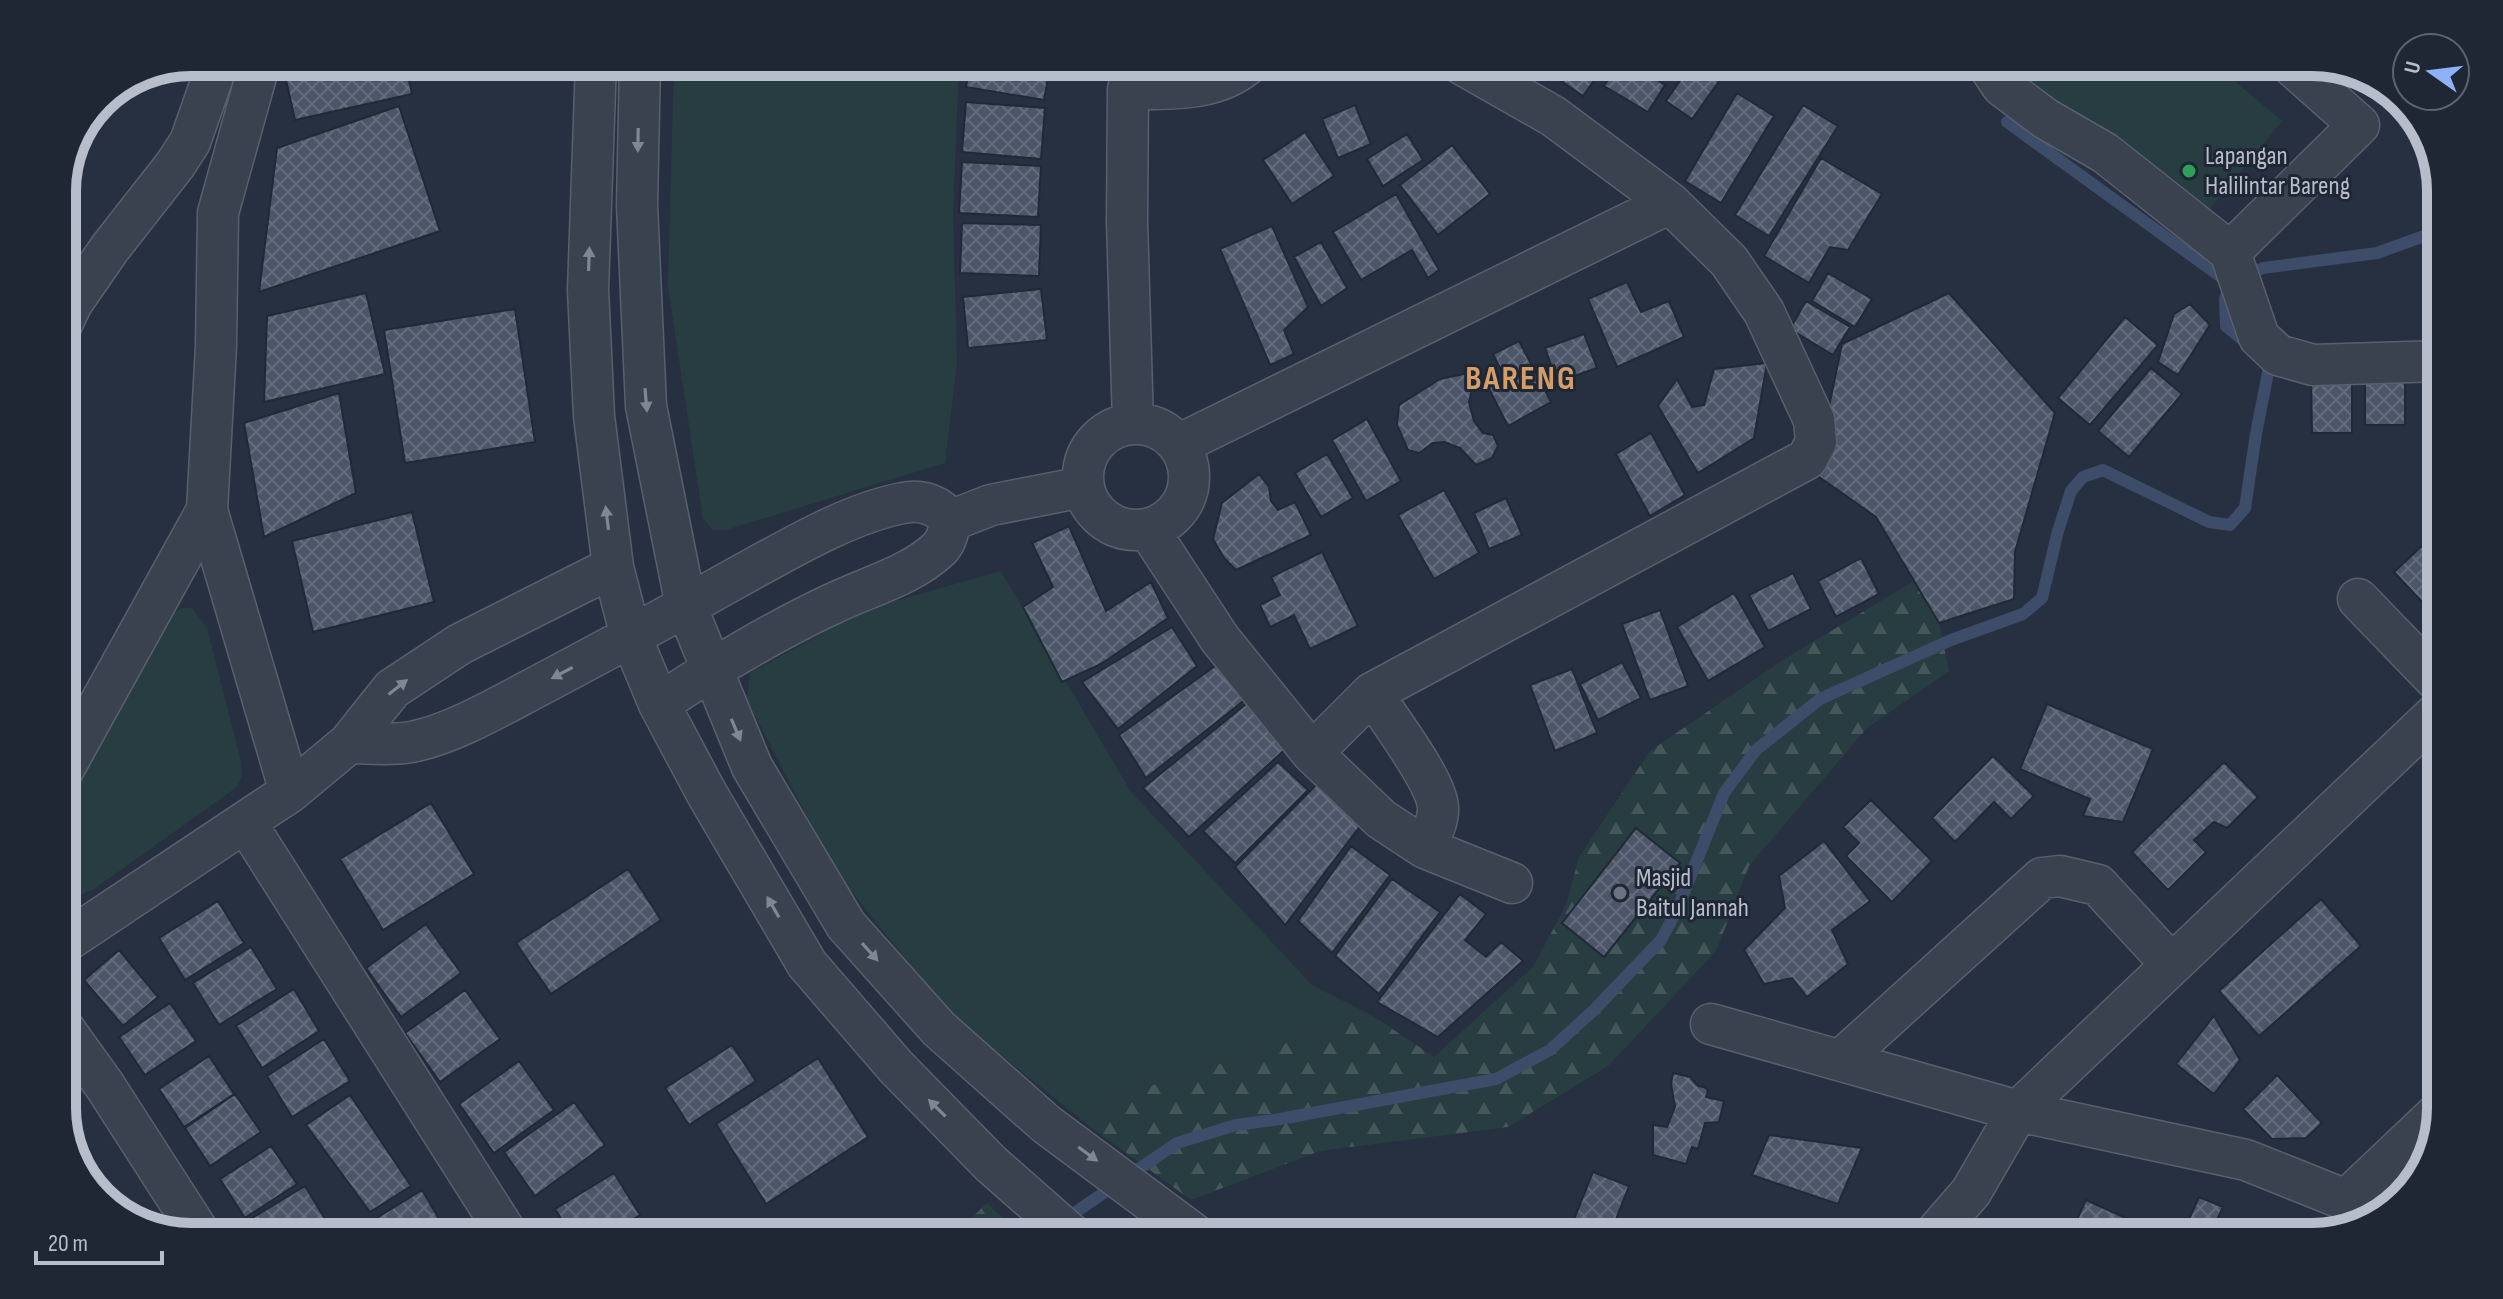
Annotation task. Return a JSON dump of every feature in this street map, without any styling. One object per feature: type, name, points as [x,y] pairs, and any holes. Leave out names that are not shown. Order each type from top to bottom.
[{"type":"street","points":[[76,297],[190,142],[213,76]]},
{"type":"street","points":[[256,76],[218,213],[216,346],[207,510],[290,792]]},
{"type":"street","points":[[596,76],[588,290],[594,416],[613,567],[631,637],[659,704],[707,794],[807,964],[896,1067],[991,1164],[1058,1223]]},
{"type":"street","points":[[640,76],[637,205],[646,406],[686,606],[752,767],[846,925],[939,1029],[1046,1124],[1180,1223]]},
{"type":"street","points":[[1128,76],[1127,221],[1133,424]]},
{"type":"street","points":[[1132,76],[1184,89],[1223,76]]},
{"type":"street","points":[[1312,753],[1372,693],[1807,459],[1816,442],[1814,420],[1764,312],[1729,261],[1670,203],[1553,116],[1483,76]]},
{"type":"street","points":[[1995,76],[2002,86],[2046,119],[2105,153],[2230,252],[2259,337],[2278,355],[2313,365],[2427,361]]},
{"type":"street","points":[[2230,252],[2359,125],[2304,76]]},
{"type":"street","points":[[1178,445],[1670,203]]},
{"type":"street","points":[[1133,424],[1150,426],[1166,433],[1178,445],[1186,460],[1189,478],[1186,495],[1177,511],[1148,529],[1131,530],[1114,525],[1100,516],[1089,503],[1083,487],[1086,460],[1100,437],[1115,428],[1133,424]]},
{"type":"street","points":[[950,521],[991,505],[1083,487]]},
{"type":"street","points":[[349,743],[415,742],[483,715],[788,550],[880,509],[919,502],[945,512],[950,521],[948,534],[942,547],[922,562],[829,605],[711,669],[659,704]]},
{"type":"street","points":[[76,747],[207,510]]},
{"type":"street","points":[[1148,529],[1220,639],[1312,753],[1381,819],[1425,848],[1512,883]]},
{"type":"street","points":[[76,935],[290,792],[349,743],[392,689],[460,644],[613,567]]},
{"type":"street","points":[[2358,599],[2427,670]]},
{"type":"street","points":[[1372,693],[1430,783],[1438,805],[1436,823],[1425,848]]},
{"type":"street","points":[[1944,1223],[1971,1192],[2018,1111],[2427,722]]},
{"type":"street","points":[[246,823],[500,1223]]},
{"type":"street","points":[[1841,1060],[2042,878],[2060,876],[2098,885],[2171,964]]},
{"type":"street","points":[[1711,1024],[2018,1111],[2246,1160],[2358,1211],[2425,1130]]},
{"type":"street","points":[[76,1046],[193,1223]]},
{"type":"street","points":[[1971,1192],[1971,1223]]},
{"type":"green space","points":[[674,76],[958,76],[953,216],[957,363],[945,463],[726,530],[713,530],[703,519],[668,286]]},
{"type":"green space","name":"Lapangan Halilintar Bareng","points":[[2014,76],[2229,76],[2282,121],[2201,220]]},
{"type":"green space","points":[[1001,571],[1131,792],[1312,985],[1373,1016],[1125,1094],[1084,1122],[949,1013],[835,871],[747,700],[750,673],[867,609]]},
{"type":"green space","points":[[1914,581],[1939,623],[1949,671],[1867,728],[1749,866],[1716,951],[1608,1066],[1508,1127],[1320,1151],[1191,1200],[1084,1122],[1125,1094],[1373,1016],[1434,1057],[1533,967],[1566,905],[1579,857],[1650,751],[1783,660]]},
{"type":"green space","points":[[182,608],[192,608],[207,628],[242,776],[237,787],[94,889],[76,896],[76,786],[158,631],[170,615]]},
{"type":"green space","points":[[987,1203],[1008,1223],[966,1223]]},
{"type":"building","points":[[285,76],[408,76],[412,94],[295,120]]},
{"type":"building","points":[[968,76],[1048,76],[1044,100],[966,87]]},
{"type":"building","points":[[1558,76],[1597,76],[1583,96],[1557,78]]},
{"type":"building","points":[[1610,76],[1651,76],[1665,85],[1648,112],[1604,86]]},
{"type":"building","points":[[1683,76],[1722,77],[1692,119],[1666,101]]},
{"type":"building","points":[[1737,93],[1774,116],[1721,203],[1685,181]]},
{"type":"building","points":[[966,102],[1045,108],[1041,159],[962,152]]},
{"type":"building","points":[[1355,105],[1371,144],[1338,158],[1322,119]]},
{"type":"building","points":[[1803,105],[1838,126],[1769,236],[1735,215]]},
{"type":"building","points":[[399,106],[440,231],[259,292],[277,148]]},
{"type":"building","points":[[1305,132],[1334,176],[1292,204],[1263,160]]},
{"type":"building","points":[[1407,134],[1423,160],[1383,186],[1367,159]]},
{"type":"building","points":[[1452,145],[1490,194],[1438,235],[1400,185]]},
{"type":"building","points":[[1821,158],[1882,194],[1848,250],[1830,247],[1809,283],[1764,256]]},
{"type":"building","points":[[962,162],[1041,166],[1038,217],[959,213]]},
{"type":"building","points":[[1396,194],[1439,270],[1428,278],[1412,250],[1361,280],[1333,232]]},
{"type":"building","points":[[962,223],[1041,225],[1039,276],[960,273]]},
{"type":"building","points":[[1272,226],[1308,307],[1284,330],[1294,354],[1270,365],[1220,249]]},
{"type":"building","points":[[1321,242],[1347,288],[1321,306],[1294,257]]},
{"type":"building","points":[[1828,273],[1872,299],[1855,327],[1812,301]]},
{"type":"building","points":[[1627,282],[1641,312],[1669,301],[1684,337],[1617,367],[1588,299]]},
{"type":"building","points":[[1041,289],[1047,340],[968,348],[963,297]]},
{"type":"building","points":[[366,293],[385,374],[264,402],[267,316]]},
{"type":"building","points":[[1949,293],[2055,413],[2015,552],[2014,599],[1939,623],[1876,517],[1815,474],[1842,344]]},
{"type":"building","points":[[1806,301],[1850,327],[1833,355],[1790,329]]},
{"type":"building","points":[[2190,304],[2210,325],[2178,375],[2158,362],[2174,314]]},
{"type":"building","points":[[515,309],[535,442],[405,463],[384,330]]},
{"type":"building","points":[[2125,317],[2158,345],[2090,425],[2058,398]]},
{"type":"building","points":[[1584,334],[1597,368],[1557,382],[1545,348]]},
{"type":"building","points":[[1519,341],[1551,402],[1508,426],[1487,385],[1504,376],[1493,354]]},
{"type":"building","points":[[1767,363],[1754,438],[1698,473],[1658,406],[1677,379],[1692,407],[1704,405],[1714,369]]},
{"type":"building","points":[[2151,368],[2182,394],[2129,457],[2098,431]]},
{"type":"building","points":[[1478,371],[1481,386],[1472,390],[1469,402],[1474,421],[1483,433],[1493,435],[1498,446],[1492,458],[1476,465],[1460,448],[1445,442],[1433,443],[1419,453],[1408,450],[1397,425],[1399,405],[1440,379]]},
{"type":"building","points":[[2365,371],[2405,371],[2405,425],[2365,425]]},
{"type":"building","points":[[2311,379],[2352,379],[2352,433],[2312,433]]},
{"type":"building","points":[[339,393],[356,493],[264,537],[244,423]]},
{"type":"building","points":[[1367,419],[1401,481],[1366,501],[1332,440]]},
{"type":"building","points":[[1651,433],[1685,495],[1650,516],[1616,454]]},
{"type":"building","points":[[1327,454],[1353,498],[1321,517],[1295,473]]},
{"type":"building","points":[[1259,474],[1269,487],[1271,501],[1278,510],[1295,502],[1311,535],[1236,570],[1224,558],[1213,539],[1222,503]]},
{"type":"building","points":[[1444,490],[1479,553],[1434,579],[1398,515]]},
{"type":"building","points":[[1506,498],[1522,535],[1489,549],[1474,513]]},
{"type":"building","points":[[412,512],[434,602],[313,632],[292,541]]},
{"type":"building","points":[[1069,526],[1106,611],[1151,582],[1168,618],[1101,664],[1062,682],[1023,607],[1053,587],[1032,543]]},
{"type":"building","points":[[2427,541],[2427,607],[2394,572]]},
{"type":"building","points":[[1322,552],[1358,626],[1310,649],[1294,615],[1270,627],[1260,605],[1280,595],[1271,577]]},
{"type":"building","points":[[1861,558],[1879,594],[1836,617],[1818,581]]},
{"type":"building","points":[[1793,573],[1811,609],[1768,631],[1749,595]]},
{"type":"building","points":[[1734,593],[1765,647],[1708,681],[1677,627]]},
{"type":"building","points":[[1660,610],[1688,686],[1650,700],[1622,624]]},
{"type":"building","points":[[1172,627],[1197,666],[1118,729],[1082,682]]},
{"type":"building","points":[[1222,661],[1251,695],[1146,778],[1119,735]]},
{"type":"building","points":[[1622,662],[1641,698],[1598,720],[1580,684]]},
{"type":"building","points":[[1572,669],[1597,733],[1555,751],[1530,685]]},
{"type":"building","points":[[1251,700],[1292,743],[1189,837],[1143,788]]},
{"type":"building","points":[[2047,704],[2153,749],[2123,822],[2083,816],[2090,799],[2020,769]]},
{"type":"building","points":[[1993,756],[2034,796],[2011,819],[1994,802],[1955,842],[1932,818]]},
{"type":"building","points":[[1278,762],[1308,790],[1235,863],[1203,831]]},
{"type":"building","points":[[2224,762],[2258,797],[2227,828],[2214,822],[2194,840],[2206,852],[2168,890],[2132,852]]},
{"type":"building","points":[[1324,777],[1367,817],[1285,925],[1235,867]]},
{"type":"building","points":[[1871,800],[1932,861],[1892,902],[1846,856],[1859,843],[1843,827]]},
{"type":"building","points":[[431,803],[474,874],[383,930],[340,859]]},
{"type":"building","name":"Masjid Baitul Jannah","points":[[1636,828],[1680,863],[1604,957],[1562,923]]},
{"type":"building","points":[[1824,841],[1870,901],[1832,930],[1848,964],[1807,997],[1792,978],[1764,984],[1744,950],[1785,908],[1779,876]]},
{"type":"building","points":[[1351,846],[1390,875],[1332,953],[1298,921]]},
{"type":"building","points":[[628,869],[661,920],[551,994],[516,943]]},
{"type":"building","points":[[1392,879],[1440,912],[1379,994],[1335,956]]},
{"type":"building","points":[[1460,894],[1486,914],[1465,940],[1486,957],[1501,942],[1523,961],[1438,1037],[1377,1002]]},
{"type":"building","points":[[2321,899],[2361,946],[2259,1036],[2219,991]]},
{"type":"building","points":[[218,901],[244,943],[185,980],[159,938]]},
{"type":"building","points":[[426,924],[461,973],[401,1017],[366,968]]},
{"type":"building","points":[[251,947],[277,989],[219,1025],[193,983]]},
{"type":"building","points":[[119,950],[158,997],[123,1026],[84,980]]},
{"type":"building","points":[[294,989],[319,1031],[262,1068],[236,1026]]},
{"type":"building","points":[[465,990],[500,1039],[440,1082],[405,1033]]},
{"type":"building","points":[[170,1003],[196,1041],[145,1075],[119,1037]]},
{"type":"building","points":[[2214,1016],[2240,1060],[2214,1094],[2176,1064]]},
{"type":"building","points":[[324,1039],[350,1081],[292,1117],[267,1076]]},
{"type":"building","points":[[732,1045],[756,1081],[689,1125],[665,1088]]},
{"type":"building","points":[[209,1056],[234,1094],[184,1127],[159,1089]]},
{"type":"building","points":[[818,1058],[868,1137],[766,1204],[716,1124]]},
{"type":"building","points":[[519,1061],[554,1110],[494,1153],[459,1104]]},
{"type":"building","points":[[1673,1073],[1690,1077],[1698,1086],[1704,1087],[1708,1090],[1706,1097],[1724,1101],[1719,1122],[1705,1123],[1698,1149],[1692,1147],[1686,1164],[1653,1155],[1653,1125],[1667,1127],[1675,1107],[1671,1084]]},
{"type":"building","points":[[2277,1075],[2322,1123],[2306,1138],[2272,1139],[2243,1109]]},
{"type":"building","points":[[235,1094],[261,1132],[210,1166],[185,1128]]},
{"type":"building","points":[[350,1095],[411,1186],[370,1212],[306,1125]]},
{"type":"building","points":[[574,1102],[605,1145],[535,1196],[504,1152]]},
{"type":"building","points":[[1769,1135],[1862,1148],[1838,1204],[1752,1175]]},
{"type":"building","points":[[271,1146],[297,1184],[245,1218],[220,1179]]},
{"type":"building","points":[[1593,1172],[1629,1186],[1614,1223],[1573,1223]]},
{"type":"building","points":[[614,1173],[640,1215],[627,1223],[564,1223],[555,1209]]},
{"type":"building","points":[[305,1186],[327,1223],[244,1223]]},
{"type":"building","points":[[422,1190],[441,1223],[368,1223]]},
{"type":"building","points":[[2199,1197],[2223,1207],[2216,1223],[2187,1223]]},
{"type":"building","points":[[2086,1200],[2137,1223],[2075,1223]]},
{"type":"waterway","points":[[2007,122],[2228,282]]},
{"type":"waterway","points":[[2244,276],[2263,268],[2377,253],[2427,235]]},
{"type":"waterway","points":[[2229,285],[2225,300],[2226,326],[2248,344]]},
{"type":"waterway","points":[[1060,1223],[1177,1143],[1236,1125],[1496,1079],[1550,1050],[1594,1010],[1661,940],[1677,910],[1724,793],[1756,750],[1820,699],[1951,640],[2023,614],[2042,598],[2071,491],[2083,477],[2103,470],[2209,522],[2230,525],[2245,508],[2270,362],[2265,358]]},
{"type":"place","name":"Lapangan Halilintar Bareng","points":[[2189,171]]},
{"type":"place","name":"Masjid Baitul Jannah","points":[[1620,893]]},
{"type":"district","name":"BARENG","points":[[1521,378]]}]
